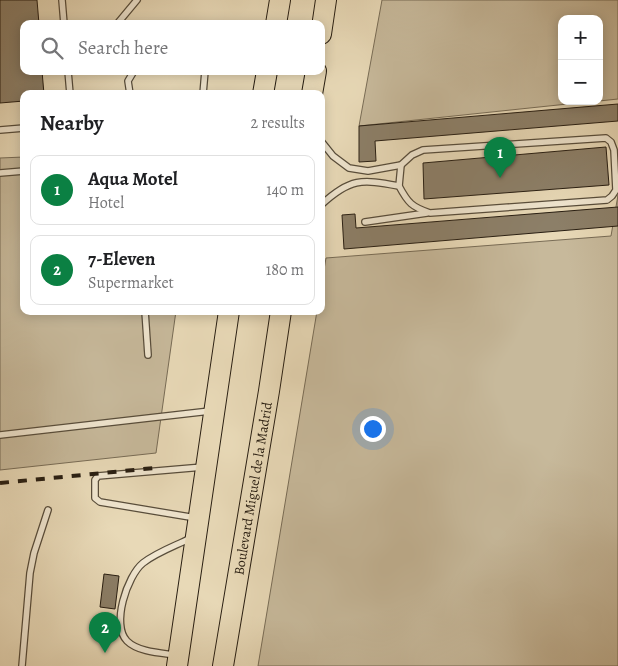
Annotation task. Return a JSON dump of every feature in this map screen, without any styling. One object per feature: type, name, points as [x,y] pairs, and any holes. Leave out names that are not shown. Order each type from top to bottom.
[{"type":"highway","points":[[276,20],[280,0]]},
{"type":"highway","points":[[323,20],[326,0]]},
{"type":"highway","points":[[264,90],[266,75]]},
{"type":"highway","points":[[313,90],[315,75]]},
{"type":"highway","points":[[178,661],[208,466],[228,315]]},
{"type":"highway","name":"Boulevard Miguel de la Madrid","points":[[223,666],[280,315]]},
{"type":"lane","points":[[62,0],[64,20]]},
{"type":"lane","points":[[120,20],[137,0]]},
{"type":"lane","points":[[68,75],[70,90]]},
{"type":"lane","points":[[129,90],[128,81],[132,75]]},
{"type":"lane","points":[[203,90],[205,75]]},
{"type":"lane","points":[[0,130],[20,128]]},
{"type":"lane","points":[[325,146],[349,168],[368,171],[401,165],[412,155],[423,150],[606,138],[613,144],[616,190],[607,200],[430,213],[365,222]]},
{"type":"lane","points":[[401,165],[398,186],[414,208],[430,213]]},
{"type":"lane","points":[[0,173],[20,171]]},
{"type":"lane","points":[[325,202],[336,192],[355,182],[398,186]]},
{"type":"lane","points":[[145,315],[148,354]]},
{"type":"lane","points":[[0,435],[214,411]]},
{"type":"lane","points":[[199,527],[100,502],[95,498],[95,480],[98,476],[208,466]]},
{"type":"lane","points":[[22,666],[30,573],[48,510]]},
{"type":"lane","points":[[178,661],[128,643],[123,636],[121,628],[123,600],[129,580],[141,564],[199,527]]},
{"type":"shaded area","points":[[382,0],[618,0],[618,99],[603,101],[603,15],[558,15],[558,105],[359,126]]},
{"type":"shaded area","points":[[20,157],[20,315],[175,315],[156,453],[0,470],[0,158]]},
{"type":"shaded area","points":[[618,195],[618,666],[258,666],[316,315],[325,315],[326,258],[611,236]]},
{"type":"building","points":[[0,0],[37,0],[39,20],[20,20],[20,75],[42,75],[44,90],[20,90],[20,101],[0,103]]},
{"type":"building","points":[[618,104],[618,121],[375,141],[376,161],[359,162],[359,126]]},
{"type":"building","points":[[606,147],[609,185],[424,199],[423,163]]},
{"type":"building","points":[[618,207],[618,226],[344,249],[342,215],[355,214],[356,228]]},
{"type":"building","points":[[104,574],[119,576],[115,609],[100,607]]},
{"type":"railway","points":[[0,483],[154,468]]},
{"type":"place","name":"Aqua Motel","points":[[500,178]]},
{"type":"place","name":"7-Eleven","points":[[105,653]]}]
